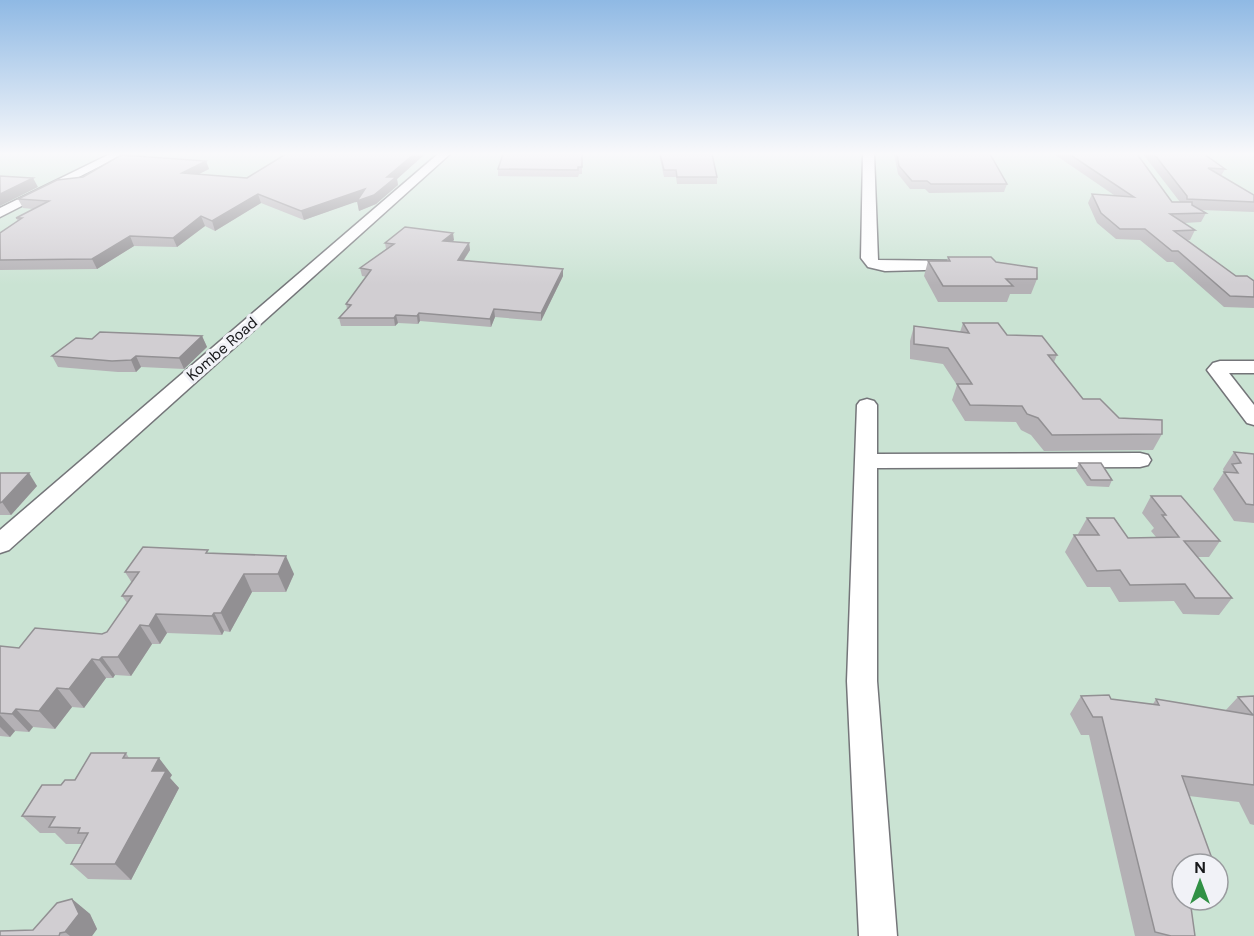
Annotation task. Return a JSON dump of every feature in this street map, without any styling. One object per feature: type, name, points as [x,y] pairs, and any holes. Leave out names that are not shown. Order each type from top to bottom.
[{"type":"street","points":[[0,213],[30,198]]},
{"type":"street","name":"Kombe Road","points":[[0,544],[395,198]]},
{"type":"street","points":[[868,198],[869,258],[873,264],[975,266]]},
{"type":"street","points":[[1254,367],[1220,367],[1217,370],[1254,419]]},
{"type":"street","points":[[867,405],[862,681],[878,936]]},
{"type":"street","points":[[865,461],[1140,460]]},
{"type":"green space","points":[[0,198],[1254,198],[1254,936],[0,936]]},
{"type":"building","points":[[252,198],[212,221],[201,216],[173,238],[130,236],[92,259],[0,260],[0,233],[22,218],[16,218],[49,201],[18,199]]},
{"type":"building","points":[[267,198],[340,198],[301,211]]},
{"type":"building","points":[[1094,198],[1169,198],[1172,202],[1192,202],[1192,205],[1206,213],[1170,214],[1195,230],[1174,231],[1236,276],[1247,276],[1254,281],[1254,297],[1230,296],[1178,251],[1172,251],[1145,229],[1120,229],[1101,213]]},
{"type":"building","points":[[1254,198],[1254,202],[1187,199]]},
{"type":"building","points":[[405,227],[453,233],[443,241],[469,243],[458,260],[563,269],[541,313],[494,309],[490,319],[419,313],[417,316],[396,315],[394,318],[339,318],[351,305],[346,304],[371,270],[360,268],[394,244],[385,243]]},
{"type":"building","points":[[948,257],[991,257],[996,262],[1037,268],[1037,279],[1006,279],[1013,286],[943,286],[928,261],[950,261]]},
{"type":"building","points":[[963,323],[998,323],[1007,335],[1042,336],[1057,355],[1048,355],[1083,399],[1100,399],[1119,418],[1162,420],[1162,434],[1052,435],[1038,418],[1027,414],[1022,406],[970,405],[957,384],[972,384],[948,348],[914,344],[914,326],[969,333]]},
{"type":"building","points":[[100,332],[202,336],[179,358],[136,356],[131,360],[112,361],[52,356],[76,338],[92,339]]},
{"type":"building","points":[[1234,452],[1254,454],[1254,505],[1246,504],[1224,472],[1238,473],[1232,464],[1241,463]]},
{"type":"building","points":[[1079,463],[1101,463],[1112,480],[1091,480]]},
{"type":"building","points":[[0,473],[29,473],[0,503]]},
{"type":"building","points":[[1151,496],[1181,496],[1220,541],[1184,541],[1232,598],[1195,598],[1185,584],[1130,585],[1120,570],[1097,571],[1074,535],[1099,535],[1087,518],[1114,518],[1128,538],[1179,537]]},
{"type":"building","points":[[143,547],[208,550],[206,553],[286,556],[278,574],[244,574],[221,613],[214,613],[212,616],[156,614],[149,626],[140,625],[118,657],[92,659],[69,689],[57,688],[39,711],[16,709],[12,714],[0,713],[0,646],[19,648],[35,628],[102,634],[107,632],[132,596],[122,596],[139,572],[125,572]]},
{"type":"building","points":[[1109,695],[1111,699],[1159,705],[1156,699],[1253,715],[1238,697],[1254,696],[1254,785],[1182,776],[1210,852],[1170,852],[1170,912],[1192,912],[1195,936],[1171,936],[1155,932],[1102,717],[1093,717],[1081,696]]},
{"type":"building","points":[[91,753],[126,753],[123,758],[159,758],[152,771],[166,771],[115,864],[71,864],[88,833],[78,833],[80,828],[49,827],[55,817],[22,816],[42,785],[61,785],[65,780],[75,780]]},
{"type":"building","points":[[72,899],[79,914],[59,936],[0,936],[0,931],[33,930],[57,903]]}]
